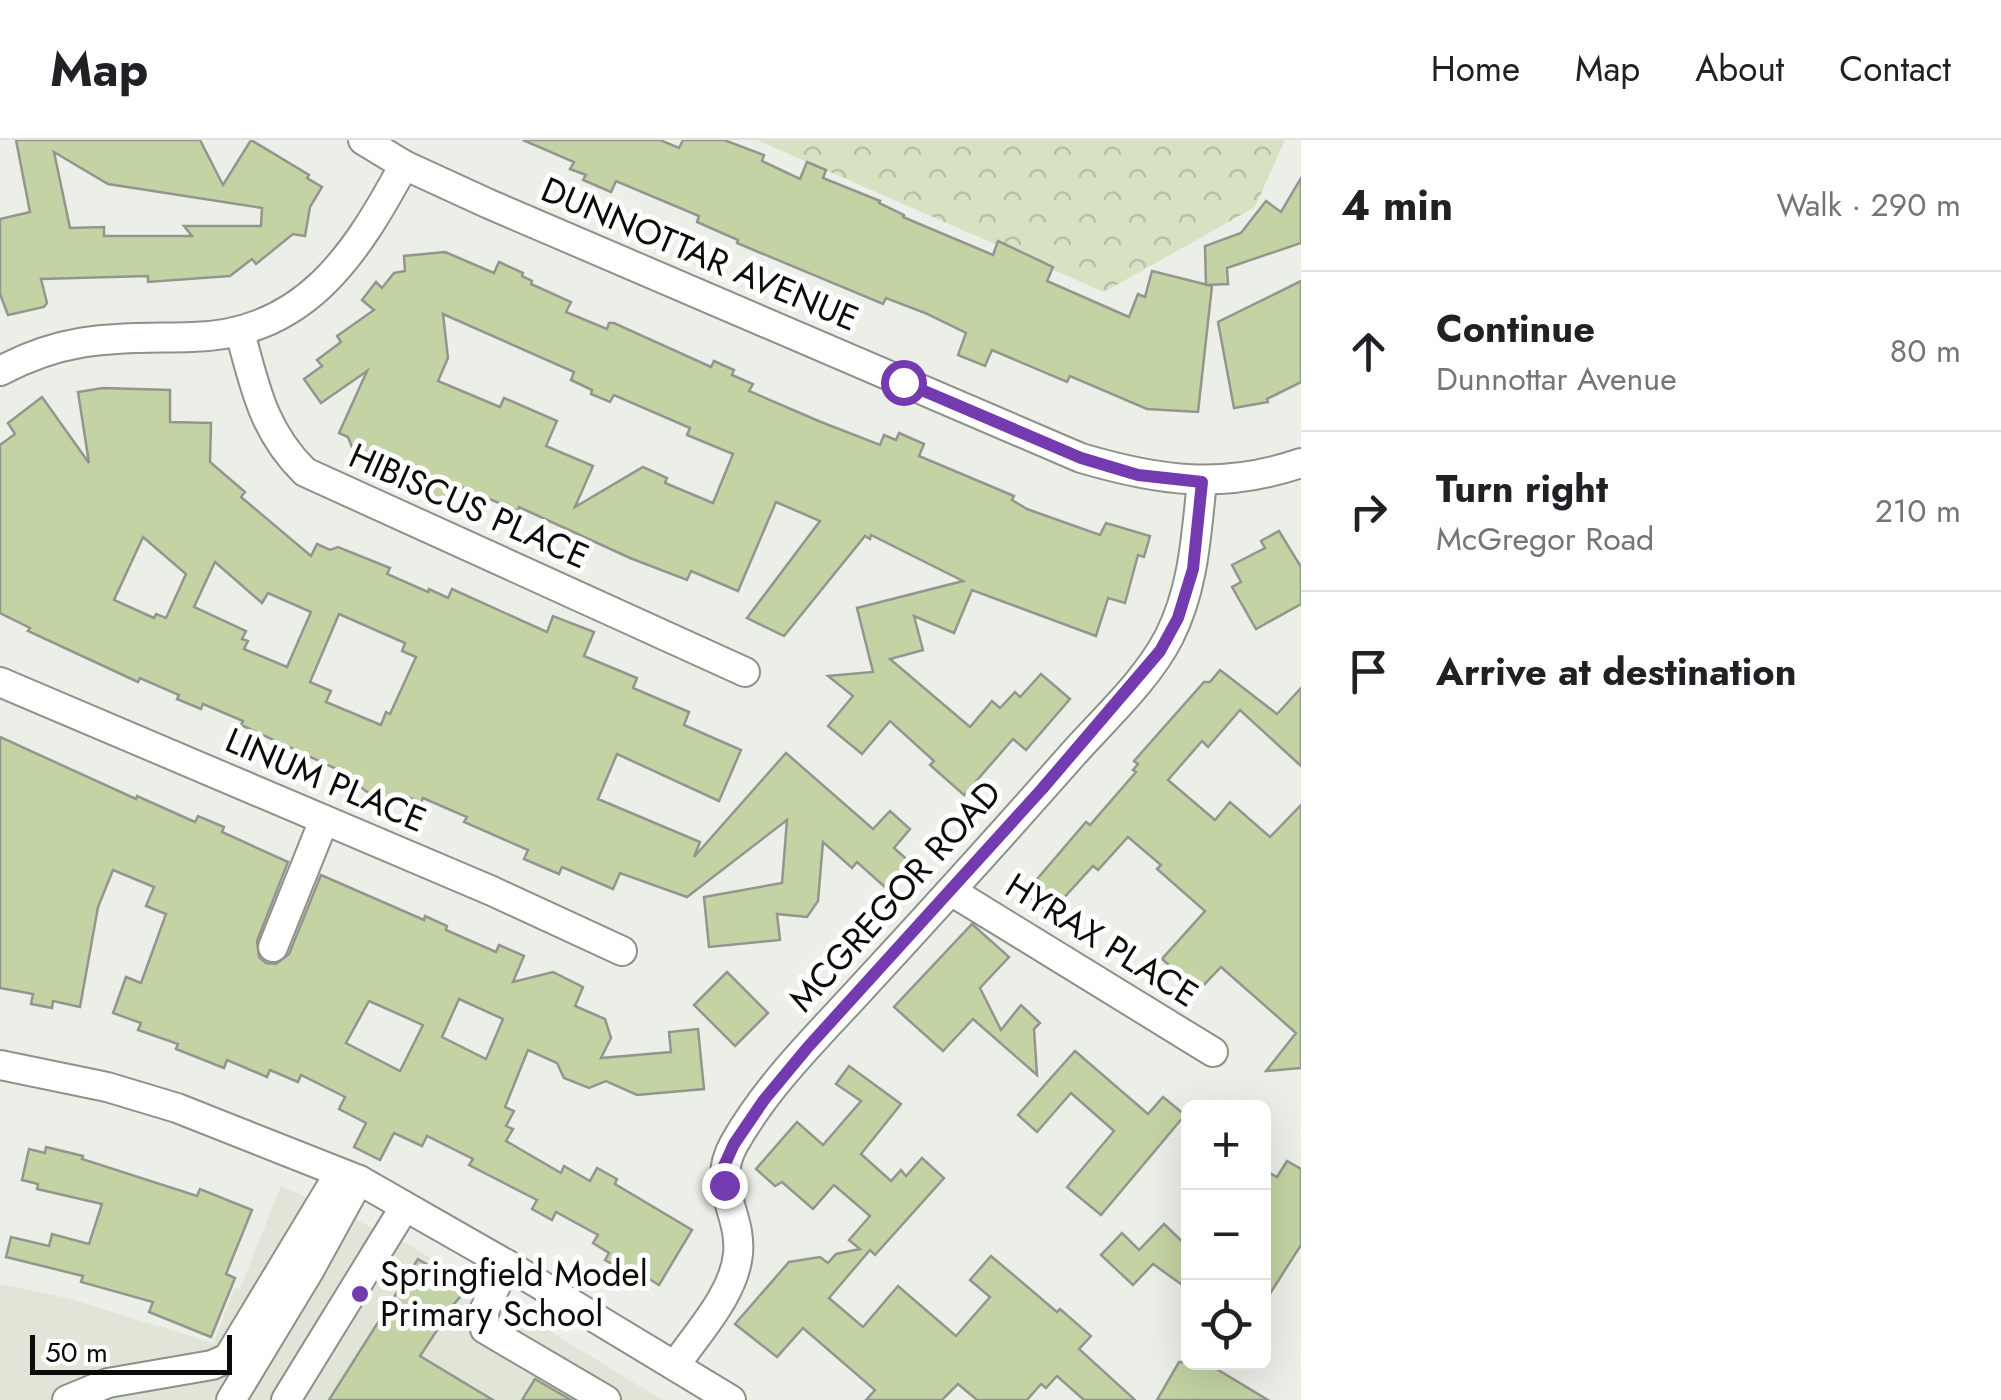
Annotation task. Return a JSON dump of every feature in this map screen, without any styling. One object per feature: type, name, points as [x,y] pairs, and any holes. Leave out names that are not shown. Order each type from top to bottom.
[{"type":"street","name":"DUNNOTTAR AVENUE","points":[[363,140],[404,165],[1038,442],[1138,475],[1202,482],[1250,477],[1301,463]]},
{"type":"street","points":[[0,371],[56,346],[99,338],[196,337],[240,332],[264,324],[291,310],[327,280],[354,250],[404,165]]},
{"type":"street","name":"HIBISCUS PLACE","points":[[240,332],[270,428],[284,451],[305,472],[746,672]]},
{"type":"street","name":"MCGREGOR ROAD","points":[[675,1366],[732,1278],[738,1254],[724,1166],[734,1144],[808,1047],[1142,676],[1168,639],[1193,569],[1202,482]]},
{"type":"street","name":"LINUM PLACE","points":[[0,682],[622,951]]},
{"type":"street","points":[[273,947],[324,820]]},
{"type":"street","name":"HYRAX PLACE","points":[[951,891],[1213,1052]]},
{"type":"street","points":[[0,1065],[107,1087],[176,1108],[349,1177],[506,1264],[732,1400]]},
{"type":"street","points":[[68,1400],[108,1383],[218,1364],[228,1358],[349,1177]]},
{"type":"street","points":[[231,1400],[309,1271],[349,1177]]},
{"type":"street","points":[[286,1400],[404,1208]]},
{"type":"street","points":[[506,1264],[484,1311],[484,1329],[606,1400]]},
{"type":"shaded area","name":"Springfield Model Primary School","points":[[281,1186],[406,1243],[662,1400],[0,1400],[0,1284],[67,1298],[213,1343],[235,1288],[240,1289]]},
{"type":"green space","points":[[757,140],[1285,140],[1255,207],[1104,292]]},
{"type":"building","points":[[16,140],[200,140],[223,185],[251,140],[322,187],[310,207],[305,236],[293,234],[256,264],[252,259],[230,276],[148,282],[148,276],[41,279],[47,303],[44,307],[8,315],[0,294],[0,219],[30,212]],"holes":[[[54,152],[108,184],[262,208],[261,226],[184,226],[192,236],[104,236],[104,227],[70,228]]]},
{"type":"building","points":[[523,140],[660,140],[679,148],[683,140],[724,140],[764,155],[762,161],[800,179],[807,162],[826,170],[823,178],[880,201],[903,217],[993,255],[998,241],[1053,267],[1047,281],[1129,317],[1138,294],[1145,297],[1152,271],[1212,286],[1198,412],[1147,409],[1070,376],[1067,382],[992,350],[985,366],[958,355],[966,333],[925,313],[886,298],[883,304],[737,243],[738,240],[697,222],[699,216],[616,181],[611,192],[583,180],[586,175],[570,169],[574,162]]},
{"type":"building","points":[[1301,178],[1301,243],[1227,268],[1228,284],[1206,285],[1205,246],[1241,233],[1266,201],[1281,212]]},
{"type":"building","points":[[445,252],[494,273],[499,262],[523,273],[531,284],[571,302],[566,312],[607,329],[609,323],[614,323],[711,367],[714,361],[753,384],[749,391],[880,445],[884,435],[896,440],[899,433],[924,444],[919,456],[1014,496],[1012,500],[1027,509],[1100,535],[1106,523],[1150,536],[1144,557],[1138,555],[1125,603],[1108,598],[1096,636],[972,590],[954,633],[914,616],[923,650],[890,659],[970,727],[992,701],[1000,708],[1015,692],[1020,697],[1041,674],[1070,699],[1026,750],[1013,739],[964,795],[890,721],[862,754],[828,726],[853,696],[828,676],[873,672],[857,608],[963,581],[871,535],[870,539],[865,536],[784,636],[747,618],[820,521],[776,502],[738,591],[691,571],[687,580],[519,507],[518,511],[461,487],[452,508],[406,488],[410,479],[355,455],[348,437],[339,433],[367,371],[321,403],[304,379],[322,366],[317,360],[341,342],[337,336],[374,310],[362,300],[376,282],[382,288],[394,273],[405,271],[404,256]],"holes":[[[443,314],[574,372],[571,380],[592,390],[591,394],[610,402],[614,395],[690,428],[687,435],[733,454],[713,503],[665,483],[667,478],[643,467],[575,507],[593,466],[546,446],[557,421],[504,398],[500,407],[438,381],[448,358]]]},
{"type":"building","points":[[1301,281],[1301,382],[1267,399],[1268,402],[1234,408],[1218,322]]},
{"type":"building","points":[[103,388],[170,390],[170,422],[211,423],[210,462],[245,492],[241,497],[311,556],[317,544],[330,550],[338,547],[390,568],[387,574],[428,592],[429,589],[448,598],[452,589],[547,632],[553,616],[594,632],[584,656],[637,678],[633,688],[689,712],[684,725],[741,750],[719,801],[617,754],[598,799],[700,842],[694,857],[786,753],[873,829],[890,811],[910,829],[894,848],[910,862],[886,888],[857,862],[852,868],[823,842],[818,901],[807,917],[777,914],[780,940],[709,947],[704,897],[782,883],[787,820],[687,897],[620,873],[613,889],[562,867],[559,874],[524,859],[528,850],[464,822],[467,817],[423,798],[421,803],[401,794],[390,798],[373,796],[359,786],[356,778],[241,725],[243,721],[203,704],[201,709],[177,699],[179,695],[140,678],[138,682],[28,631],[30,628],[0,613],[0,445],[15,434],[8,423],[42,397],[89,463],[78,392]],"holes":[[[143,537],[186,574],[166,618],[156,614],[154,618],[114,600]],[[215,562],[262,603],[268,593],[311,612],[287,667],[244,649],[248,641],[242,639],[246,631],[194,607]],[[339,614],[405,643],[402,651],[416,657],[381,725],[326,702],[331,691],[310,682]]]},
{"type":"building","points":[[1279,531],[1301,567],[1301,604],[1256,629],[1232,587],[1241,582],[1232,565],[1265,548],[1261,541]]},
{"type":"building","points":[[1220,670],[1277,714],[1301,688],[1301,766],[1240,710],[1208,747],[1202,741],[1168,780],[1215,820],[1230,802],[1270,837],[1301,805],[1301,1068],[1266,1071],[1296,1033],[1221,967],[1198,991],[1162,959],[1205,911],[1128,837],[1098,870],[1093,866],[1049,914],[1025,893],[1086,822],[1090,825],[1136,772],[1133,770],[1138,764],[1134,761],[1204,682],[1210,682]]},
{"type":"building","points":[[0,737],[136,799],[137,796],[195,822],[198,816],[224,827],[222,832],[288,862],[257,941],[259,957],[266,963],[276,964],[289,954],[321,875],[424,920],[425,916],[496,952],[499,945],[524,956],[513,982],[553,972],[583,987],[575,1006],[605,1019],[611,1038],[601,1058],[671,1052],[669,1032],[698,1029],[704,1089],[637,1095],[606,1081],[589,1088],[564,1078],[557,1063],[528,1050],[505,1107],[514,1111],[506,1126],[513,1129],[506,1141],[561,1173],[564,1166],[590,1181],[597,1168],[617,1179],[615,1184],[692,1230],[659,1285],[641,1274],[638,1279],[605,1260],[609,1253],[593,1243],[598,1235],[556,1212],[552,1220],[532,1209],[537,1200],[469,1165],[473,1159],[427,1136],[422,1146],[394,1133],[380,1160],[354,1147],[366,1123],[339,1109],[345,1097],[301,1075],[298,1082],[270,1070],[267,1077],[227,1060],[224,1068],[176,1049],[178,1044],[138,1030],[141,1023],[113,1013],[126,977],[141,983],[166,914],[146,906],[154,887],[113,870],[98,907],[80,1007],[53,1001],[52,1008],[31,1004],[33,994],[0,988]],"holes":[[[459,999],[503,1019],[486,1059],[442,1037]],[[369,1001],[423,1025],[400,1071],[346,1043]]]},
{"type":"building","points":[[972,924],[1009,957],[980,988],[1001,1030],[1021,1005],[1040,1023],[1034,1029],[1037,1075],[973,1019],[943,1051],[894,1007]]},
{"type":"building","points":[[727,972],[768,1013],[735,1046],[694,1005]]},
{"type":"building","points":[[1075,1051],[1148,1114],[1163,1097],[1181,1112],[1181,1120],[1101,1215],[1067,1187],[1114,1131],[1071,1093],[1037,1132],[1018,1115]]},
{"type":"building","points":[[849,1066],[901,1104],[861,1154],[891,1181],[901,1170],[906,1176],[922,1158],[944,1178],[875,1255],[870,1250],[829,1298],[863,1327],[898,1286],[956,1336],[990,1297],[970,1280],[991,1256],[1091,1336],[1079,1349],[1135,1400],[1084,1400],[1057,1376],[1046,1388],[1041,1384],[1027,1400],[977,1400],[958,1384],[942,1400],[866,1400],[875,1390],[803,1328],[777,1357],[735,1324],[789,1262],[820,1257],[828,1263],[836,1254],[860,1249],[849,1240],[870,1216],[834,1185],[813,1209],[782,1182],[775,1186],[756,1169],[797,1122],[823,1145],[861,1101],[836,1084]]},
{"type":"building","points":[[46,1147],[197,1196],[200,1189],[252,1210],[226,1274],[235,1278],[211,1337],[149,1312],[153,1302],[81,1282],[83,1276],[6,1257],[11,1237],[49,1246],[52,1234],[89,1244],[102,1204],[37,1189],[38,1184],[22,1180],[29,1149],[45,1153]]},
{"type":"building","points":[[1287,1161],[1301,1169],[1301,1245],[1271,1292],[1271,1174],[1277,1177]]},
{"type":"building","points":[[1164,1224],[1181,1240],[1181,1284],[1153,1264],[1133,1285],[1101,1255],[1122,1233],[1139,1250]]},
{"type":"building","points":[[418,1259],[467,1289],[454,1304],[462,1309],[452,1325],[443,1321],[420,1356],[493,1400],[329,1400]]},
{"type":"building","points":[[1181,1362],[1181,1370],[1218,1370],[1268,1400],[1157,1400]]},
{"type":"building","points":[[535,1379],[571,1400],[522,1400]]},
{"type":"place","name":"Springfield Model Primary School","points":[[360,1294]]},
{"type":"route","points":[[724,1185],[724,1166],[734,1144],[764,1100],[1142,676],[1168,639],[1193,569],[1202,482],[1138,475],[1081,458],[903,382]]}]
